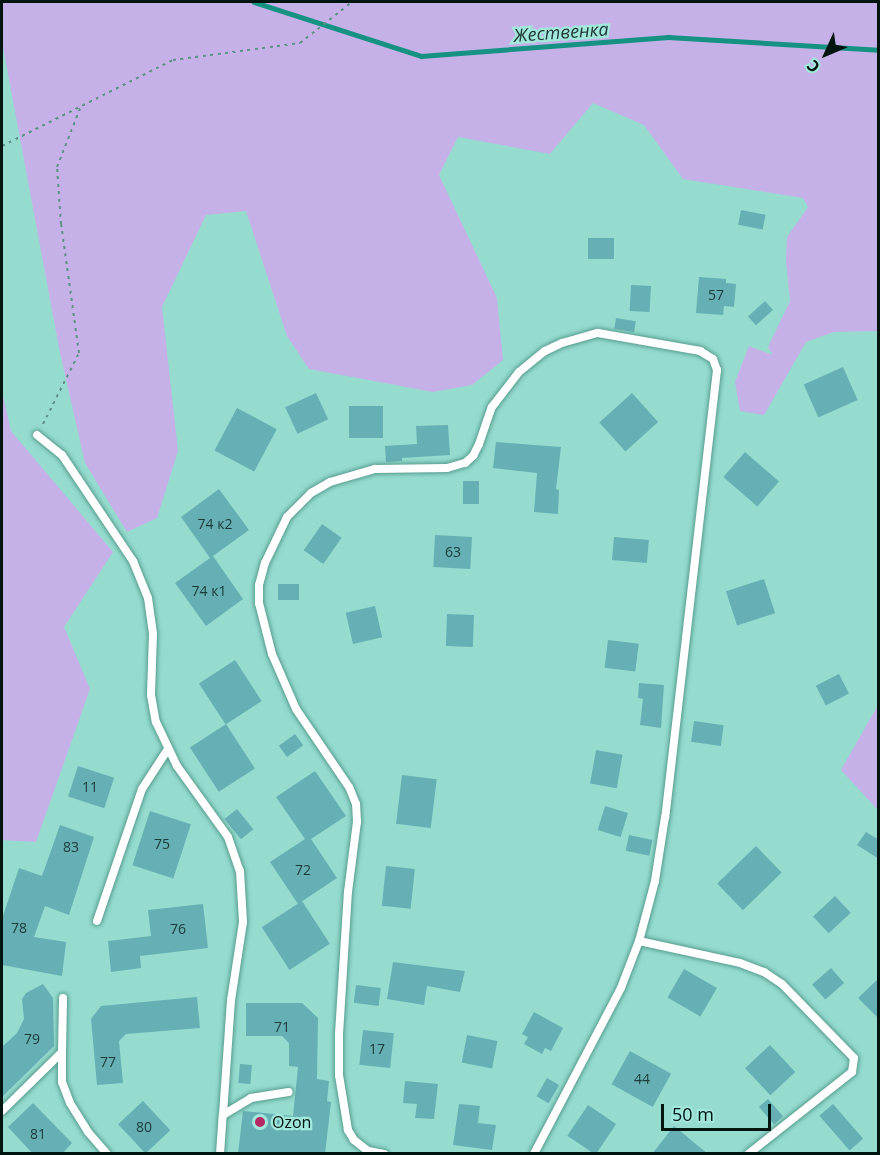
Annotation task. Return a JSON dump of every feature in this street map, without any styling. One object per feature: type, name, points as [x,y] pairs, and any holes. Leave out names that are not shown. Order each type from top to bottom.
[{"type":"lane","points":[[384,1154],[368,1151],[354,1140],[348,1130],[339,1075],[339,1034],[348,892],[357,822],[356,804],[348,787],[296,709],[272,654],[259,603],[259,585],[265,563],[287,517],[311,493],[330,482],[375,469],[447,468],[465,463],[473,456],[479,444],[492,407],[519,372],[532,360],[562,343],[598,333],[700,351],[713,359],[717,370],[661,851],[639,941],[621,988],[534,1154]]},
{"type":"lane","points":[[37,435],[62,454],[133,561],[142,580],[153,634],[151,695],[156,722],[168,749],[191,786],[220,822],[240,871],[243,922],[230,1010],[220,1154]]},
{"type":"lane","points":[[97,921],[142,789],[168,749]]},
{"type":"lane","points":[[639,941],[740,963],[764,972],[782,984],[854,1058],[852,1072],[748,1154]]},
{"type":"lane","points":[[63,998],[62,1082],[70,1103],[88,1132],[107,1154]]},
{"type":"lane","points":[[2,1111],[62,1052]]},
{"type":"lane","points":[[224,1115],[251,1098],[274,1092],[289,1092]]},
{"type":"path","points":[[2,146],[173,60],[300,42],[352,2]]},
{"type":"path","points":[[37,435],[79,353],[61,224],[57,167],[81,106]]},
{"type":"shaded area","points":[[2,2],[878,2],[878,331],[834,332],[806,342],[764,415],[740,411],[735,382],[749,346],[773,355],[768,347],[790,301],[786,260],[787,237],[808,207],[803,198],[683,179],[644,125],[593,103],[550,154],[458,137],[439,175],[497,298],[503,360],[472,385],[433,392],[309,369],[287,336],[246,211],[206,215],[162,307],[178,451],[157,518],[127,532],[85,463],[60,353],[2,42]]},
{"type":"shaded area","points":[[2,391],[11,431],[113,552],[64,627],[90,689],[36,842],[2,840]]},
{"type":"shaded area","points":[[878,705],[878,810],[841,770]]},
{"type":"building","points":[[741,210],[766,215],[763,229],[738,225]]},
{"type":"building","points":[[588,238],[614,238],[614,259],[588,259]]},
{"type":"building","points":[[699,277],[726,279],[726,283],[736,284],[734,307],[724,306],[723,315],[696,313]]},
{"type":"building","points":[[631,285],[651,286],[650,312],[630,311]]},
{"type":"building","points":[[765,301],[773,310],[756,325],[748,316]]},
{"type":"building","points":[[616,318],[636,321],[634,332],[614,329]]},
{"type":"building","points":[[843,367],[858,400],[818,417],[804,384]]},
{"type":"building","points":[[316,393],[328,419],[297,434],[285,407]]},
{"type":"building","points":[[632,393],[658,422],[625,451],[599,422]]},
{"type":"building","points":[[349,406],[383,406],[383,438],[349,438]]},
{"type":"building","points":[[237,408],[277,429],[254,472],[214,450]]},
{"type":"building","points":[[448,425],[450,455],[402,458],[402,461],[386,462],[385,446],[417,444],[416,426]]},
{"type":"building","points":[[496,442],[561,447],[556,489],[559,490],[558,514],[534,512],[537,473],[493,468]]},
{"type":"building","points":[[745,452],[779,482],[757,506],[723,477]]},
{"type":"building","points":[[463,481],[479,481],[479,504],[463,504]]},
{"type":"building","points":[[219,489],[249,530],[213,556],[243,599],[206,626],[175,583],[210,558],[181,517]]},
{"type":"building","points":[[322,524],[342,538],[323,564],[304,550]]},
{"type":"building","points":[[435,535],[472,537],[470,569],[433,567]]},
{"type":"building","points":[[614,537],[649,540],[647,563],[612,560]]},
{"type":"building","points":[[764,579],[775,613],[737,626],[726,591]]},
{"type":"building","points":[[278,584],[299,584],[299,600],[278,600]]},
{"type":"building","points":[[375,606],[382,637],[353,644],[346,613]]},
{"type":"building","points":[[447,614],[474,615],[473,647],[446,646]]},
{"type":"building","points":[[608,640],[639,644],[635,672],[605,668]]},
{"type":"building","points":[[235,660],[262,701],[226,725],[199,683]]},
{"type":"building","points":[[839,674],[849,694],[826,705],[816,686]]},
{"type":"building","points":[[639,683],[664,685],[661,728],[640,725],[643,699],[638,698]]},
{"type":"building","points":[[694,721],[724,725],[721,746],[691,742]]},
{"type":"building","points":[[226,724],[255,768],[219,792],[190,747]]},
{"type":"building","points":[[295,734],[303,745],[287,757],[279,746]]},
{"type":"building","points":[[596,750],[623,755],[617,788],[590,783]]},
{"type":"building","points":[[78,766],[114,778],[104,808],[68,796]]},
{"type":"building","points":[[315,771],[346,816],[311,839],[337,878],[298,904],[270,862],[305,839],[276,797]]},
{"type":"building","points":[[402,775],[437,779],[431,828],[396,824]]},
{"type":"building","points":[[605,806],[628,813],[621,837],[598,830]]},
{"type":"building","points":[[237,809],[253,829],[241,839],[225,819]]},
{"type":"building","points":[[150,811],[191,824],[173,878],[132,865]]},
{"type":"building","points":[[60,825],[94,837],[69,915],[45,906],[34,937],[66,942],[62,976],[2,965],[2,919],[19,868],[42,876]]},
{"type":"building","points":[[866,832],[879,840],[879,859],[857,845]]},
{"type":"building","points":[[629,835],[652,840],[649,856],[626,851]]},
{"type":"building","points":[[756,846],[782,873],[743,910],[717,884]]},
{"type":"building","points":[[386,866],[415,869],[411,909],[382,906]]},
{"type":"building","points":[[835,896],[851,913],[829,933],[813,916]]},
{"type":"building","points":[[302,901],[330,944],[290,970],[262,927]]},
{"type":"building","points":[[203,904],[208,948],[140,956],[141,968],[111,972],[108,941],[151,936],[148,910]]},
{"type":"building","points":[[393,962],[465,971],[460,992],[427,986],[424,1005],[387,999]]},
{"type":"building","points":[[831,968],[844,983],[825,999],[812,984]]},
{"type":"building","points":[[684,969],[717,988],[700,1017],[668,998]]},
{"type":"building","points":[[879,978],[879,1019],[858,998]]},
{"type":"building","points":[[43,984],[53,998],[54,1046],[2,1097],[2,1047],[17,1033],[24,1019],[22,999],[26,993]]},
{"type":"building","points":[[356,985],[381,988],[379,1006],[354,1003]]},
{"type":"building","points":[[197,997],[200,1028],[126,1034],[119,1041],[123,1083],[97,1085],[91,1019],[101,1006]]},
{"type":"building","points":[[246,1003],[302,1003],[318,1018],[317,1079],[329,1081],[327,1101],[331,1102],[325,1154],[238,1154],[243,1111],[293,1116],[298,1067],[289,1066],[289,1043],[282,1036],[246,1036]]},
{"type":"building","points":[[534,1012],[563,1028],[551,1051],[545,1048],[542,1054],[524,1044],[528,1037],[522,1034]]},
{"type":"building","points":[[363,1030],[394,1033],[390,1068],[359,1065]]},
{"type":"building","points":[[467,1035],[497,1041],[492,1068],[462,1062]]},
{"type":"building","points":[[770,1045],[795,1072],[770,1095],[745,1068]]},
{"type":"building","points":[[630,1051],[671,1074],[653,1107],[612,1084]]},
{"type":"building","points":[[240,1064],[252,1065],[250,1084],[238,1083]]},
{"type":"building","points":[[547,1078],[559,1085],[549,1103],[536,1096]]},
{"type":"building","points":[[405,1081],[438,1084],[434,1119],[415,1118],[417,1104],[403,1103]]},
{"type":"building","points":[[768,1099],[783,1116],[774,1124],[759,1107]]},
{"type":"building","points":[[143,1101],[170,1130],[145,1153],[118,1124]]},
{"type":"building","points":[[33,1103],[72,1143],[62,1154],[33,1154],[8,1127]]},
{"type":"building","points":[[459,1104],[480,1106],[478,1123],[496,1125],[492,1150],[453,1145]]},
{"type":"building","points":[[833,1104],[863,1139],[850,1151],[819,1116]]},
{"type":"building","points":[[588,1105],[616,1124],[596,1154],[567,1136]]},
{"type":"building","points":[[674,1126],[708,1154],[652,1154]]},
{"type":"waterway","name":"Жественка","points":[[254,2],[421,56],[668,37],[878,50]]},
{"type":"place","name":"Ozon","points":[[260,1122]]}]
